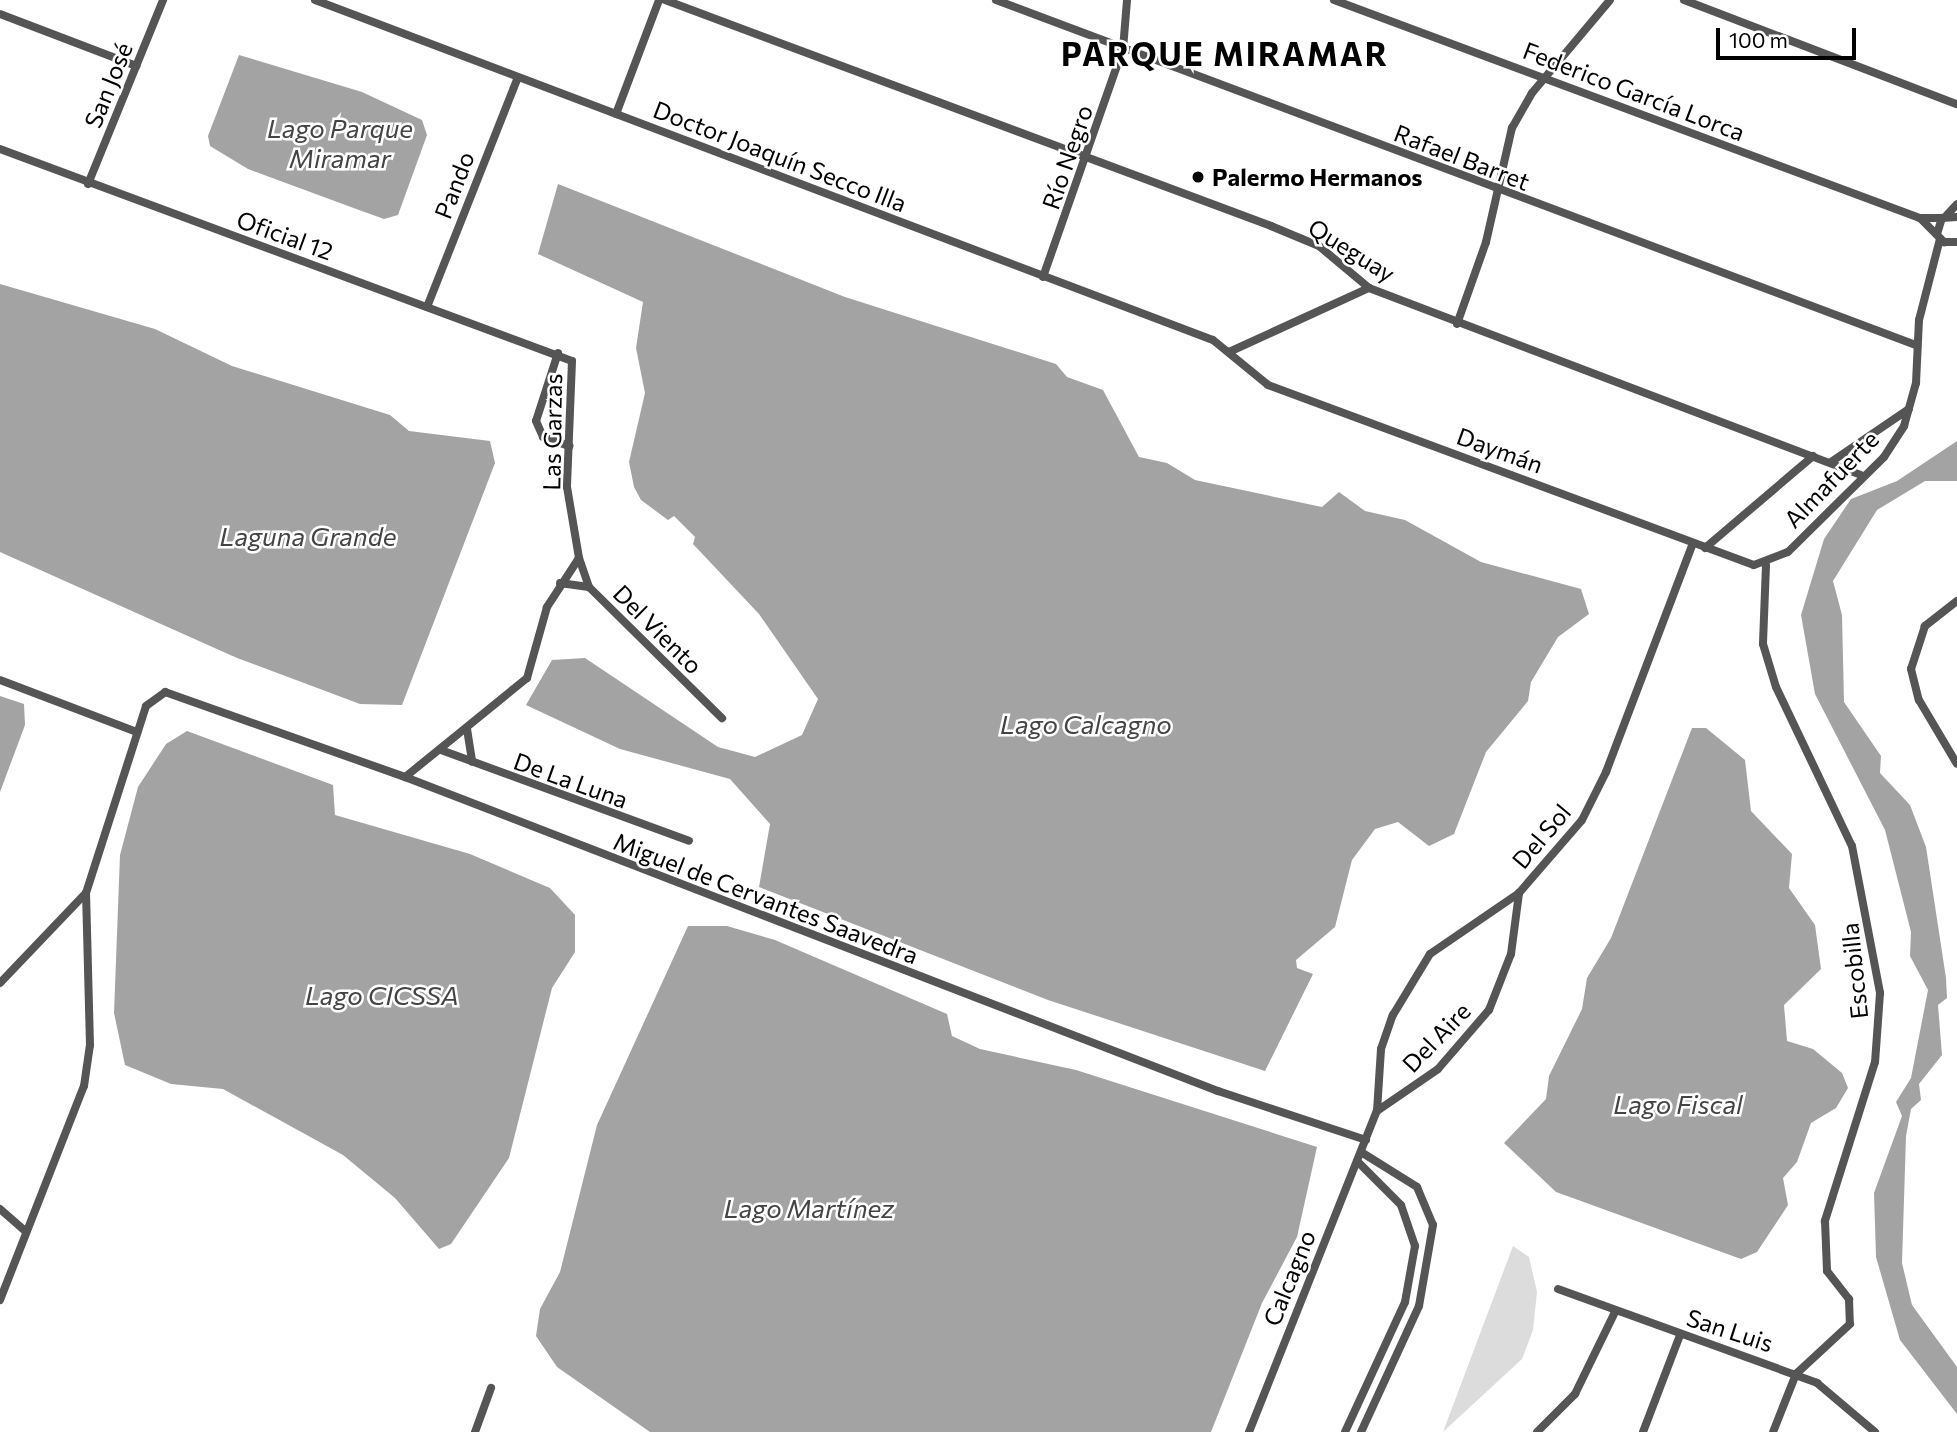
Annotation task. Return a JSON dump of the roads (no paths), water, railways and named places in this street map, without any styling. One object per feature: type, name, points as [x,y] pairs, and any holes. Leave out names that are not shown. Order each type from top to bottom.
[{"type":"street","name":"San José","points":[[88,184],[163,0]]},
{"type":"street","name":"Doctor Joaquín Secco Illa","points":[[315,0],[1043,277],[1229,352]]},
{"type":"street","points":[[616,114],[659,0]]},
{"type":"street","name":"Queguay","points":[[665,0],[1319,246],[1370,288],[1457,324],[1861,475]]},
{"type":"street","name":"Rafael Barret","points":[[996,0],[1496,191],[1916,345]]},
{"type":"street","name":"Río Negro","points":[[1043,277],[1088,160],[1123,49],[1127,0]]},
{"type":"street","name":"Federico García Lorca","points":[[1334,0],[1920,218],[1957,217]]},
{"type":"street","points":[[1457,324],[1512,128],[1546,78],[1610,0]]},
{"type":"street","points":[[1684,0],[1957,104]]},
{"type":"street","points":[[0,14],[136,66]]},
{"type":"street","name":"Pando","points":[[427,307],[518,77]]},
{"type":"street","name":"Oficial 12","points":[[0,149],[88,184],[558,353]]},
{"type":"street","points":[[1944,217],[1957,205]]},
{"type":"street","name":"Almafuerte","points":[[1766,565],[1788,552],[1861,475],[1884,457],[1910,408],[1916,345],[1938,257],[1939,236],[1944,217]]},
{"type":"street","name":"Federico García Lorca","points":[[1920,218],[1939,236]]},
{"type":"street","points":[[1939,236],[1957,242]]},
{"type":"street","points":[[1938,257],[1957,242]]},
{"type":"street","points":[[1229,352],[1370,288]]},
{"type":"street","name":"Daymán","points":[[1229,352],[1268,385],[1705,548],[1766,565]]},
{"type":"street","points":[[558,353],[536,421],[543,437],[569,446]]},
{"type":"street","name":"Las Garzas","points":[[558,353],[576,367],[567,487],[579,558],[589,587]]},
{"type":"street","name":"Almafuerte","points":[[1831,462],[1910,408]]},
{"type":"street","name":"Almafuerte","points":[[1705,548],[1814,456]]},
{"type":"street","name":"Del Sol","points":[[1366,1140],[1377,1111],[1381,1049],[1410,982],[1430,954],[1464,926],[1519,893],[1570,835],[1599,789],[1693,543]]},
{"type":"street","points":[[405,777],[417,764],[441,750],[527,678],[547,607],[560,583],[579,558]]},
{"type":"street","name":"Escobilla","points":[[1766,565],[1763,644],[1780,696],[1852,846],[1880,993],[1875,1062],[1825,1221],[1827,1271],[1849,1299],[1850,1324],[1796,1374]]},
{"type":"street","name":"Del Viento","points":[[560,583],[589,587],[722,718]]},
{"type":"street","points":[[1957,601],[1925,626],[1911,669],[1919,700],[1957,764]]},
{"type":"street","points":[[0,680],[137,732],[86,893],[89,1063],[0,1300]]},
{"type":"street","name":"Miguel de Cervantes Saavedra","points":[[137,732],[155,696],[173,693],[405,777],[1217,1091],[1366,1140]]},
{"type":"street","points":[[467,729],[473,764]]},
{"type":"street","name":"De La Luna","points":[[441,750],[473,764],[689,841]]},
{"type":"street","points":[[0,982],[86,893]]},
{"type":"street","name":"Del Aire","points":[[1377,1111],[1438,1069],[1489,1010],[1511,954],[1519,893]]},
{"type":"street","name":"Calcagno","points":[[1249,1432],[1366,1140]]},
{"type":"street","points":[[1359,1156],[1417,1187],[1430,1210],[1433,1246],[1419,1306],[1362,1430],[1346,1427],[1405,1302],[1415,1246],[1410,1226],[1387,1185],[1359,1156]]},
{"type":"street","points":[[0,1209],[24,1231]]},
{"type":"street","name":"San Luis","points":[[1558,1289],[1615,1312],[1796,1374],[1843,1400],[1875,1432]]},
{"type":"street","points":[[1405,1302],[1419,1306]]},
{"type":"street","points":[[1538,1432],[1580,1385],[1615,1312]]},
{"type":"street","points":[[1643,1432],[1680,1335]]},
{"type":"street","points":[[1773,1432],[1796,1374]]},
{"type":"street","points":[[475,1432],[491,1388]]},
{"type":"water","name":"Lago Parque Miramar","points":[[239,55],[362,92],[422,120],[427,135],[398,215],[384,219],[359,210],[248,169],[210,146],[208,136]]},
{"type":"water","name":"Lago Calcagno","points":[[558,184],[845,297],[1056,364],[1067,377],[1103,390],[1139,457],[1167,463],[1195,480],[1322,507],[1339,492],[1365,511],[1405,520],[1481,562],[1581,589],[1589,614],[1558,637],[1531,682],[1528,701],[1486,752],[1454,834],[1429,846],[1398,822],[1375,829],[1352,860],[1335,927],[1296,960],[1297,968],[1313,974],[1265,1071],[1048,1000],[759,887],[770,824],[730,779],[620,749],[526,705],[552,660],[585,658],[718,747],[755,757],[802,735],[818,699],[759,614],[693,544],[695,537],[674,516],[668,520],[641,500],[634,487],[629,462],[645,393],[636,348],[643,302],[538,254]]},
{"type":"water","name":"Laguna Grande","points":[[0,284],[155,329],[232,366],[390,415],[409,431],[490,441],[495,463],[402,705],[360,704],[237,658],[0,552]]},
{"type":"water","points":[[1957,441],[1957,481],[1925,481],[1877,510],[1833,581],[1842,615],[1844,702],[1881,756],[1880,773],[1910,805],[1926,847],[1946,978],[1947,998],[1938,1005],[1942,1055],[1919,1084],[1921,1100],[1911,1109],[1906,1136],[1902,1263],[1912,1305],[1957,1367],[1957,1414],[1900,1340],[1876,1257],[1874,1193],[1902,1116],[1896,1102],[1911,1078],[1928,990],[1910,956],[1911,932],[1885,830],[1815,694],[1801,615],[1824,539],[1851,499],[1897,481]]},
{"type":"water","points":[[0,696],[24,704],[25,725],[0,792]]},
{"type":"water","name":"Lago Fiscal","points":[[1692,728],[1706,728],[1745,760],[1751,811],[1792,854],[1789,888],[1815,925],[1821,969],[1784,1005],[1787,1041],[1813,1049],[1842,1073],[1848,1088],[1836,1108],[1811,1123],[1797,1162],[1783,1178],[1788,1205],[1757,1252],[1741,1259],[1556,1192],[1504,1143],[1546,1099],[1549,1076],[1582,1009],[1587,978],[1611,938]]},
{"type":"water","name":"Lago CICSSA","points":[[187,731],[333,785],[335,815],[470,854],[550,888],[575,915],[575,952],[552,988],[509,1158],[451,1244],[439,1249],[395,1198],[343,1155],[223,1089],[171,1084],[125,1065],[114,1013],[120,855],[138,787],[166,744]]},
{"type":"water","name":"Lago Martínez","points":[[688,926],[727,926],[775,940],[947,1014],[952,1036],[980,1049],[1076,1070],[1317,1147],[1297,1237],[1262,1303],[1211,1432],[650,1432],[557,1367],[536,1336],[540,1309],[560,1272],[597,1125]]},
{"type":"place","name":"Palermo Hermanos","points":[[1198,177]]},
{"type":"district","name":"PARQUE MIRAMAR","points":[[1225,53]]}]
